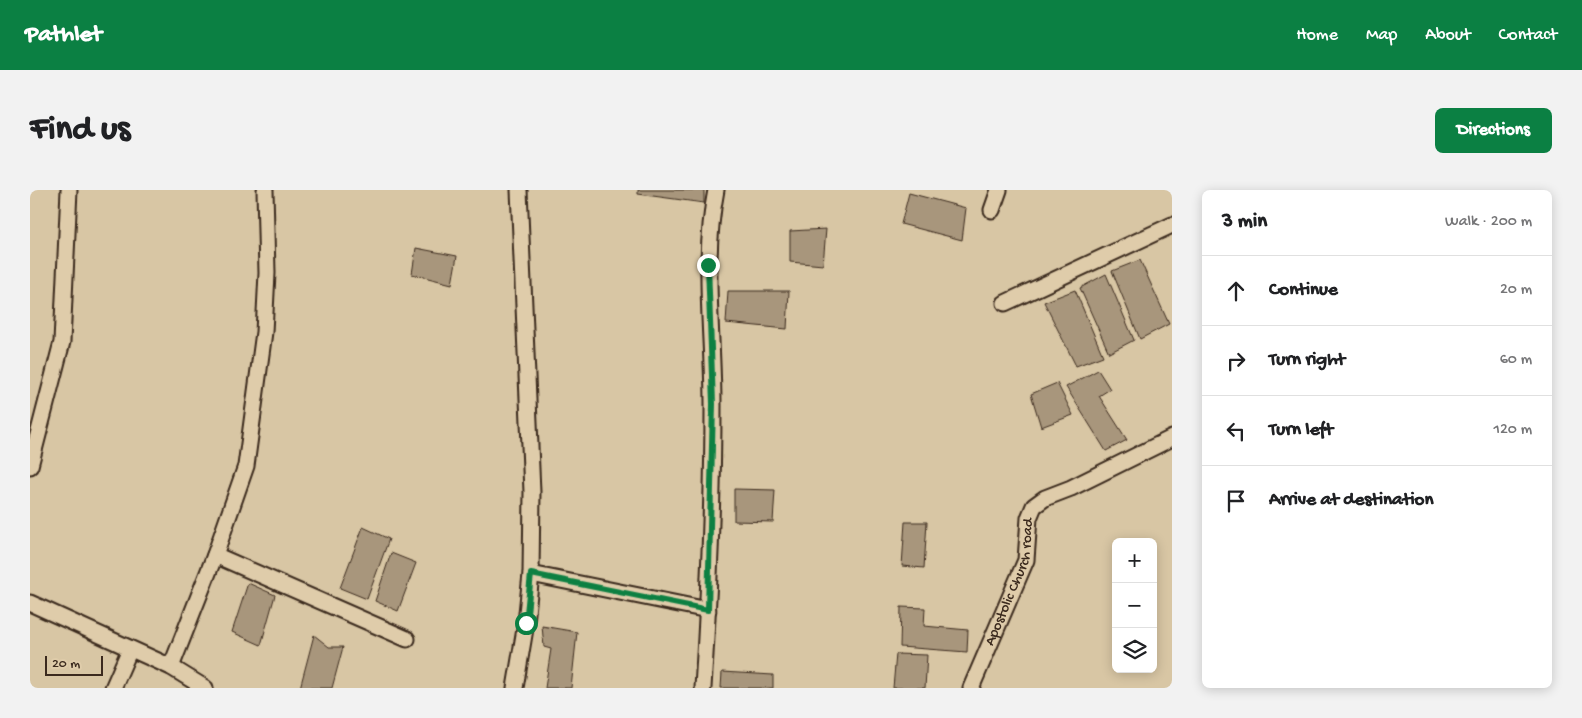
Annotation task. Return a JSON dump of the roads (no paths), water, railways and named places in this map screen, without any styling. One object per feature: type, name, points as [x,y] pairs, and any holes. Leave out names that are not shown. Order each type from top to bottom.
[{"type":"street","points":[[30,466],[62,342],[69,190]]},
{"type":"street","points":[[170,667],[215,555],[246,466],[264,332],[267,273],[265,190]]},
{"type":"street","points":[[515,688],[526,623],[531,574],[532,492],[519,190]]},
{"type":"street","points":[[703,688],[708,610],[713,404],[708,265],[711,215],[716,190]]},
{"type":"street","points":[[992,210],[999,190]]},
{"type":"street","points":[[1005,303],[1172,226]]},
{"type":"street","name":"Apostolic Church road","points":[[971,688],[1026,560],[1029,518],[1034,506],[1045,498],[1072,488],[1172,438]]},
{"type":"street","points":[[215,555],[407,639]]},
{"type":"street","points":[[531,574],[708,610]]},
{"type":"street","points":[[30,603],[170,667],[205,688]]},
{"type":"street","points":[[113,688],[130,649]]}]
